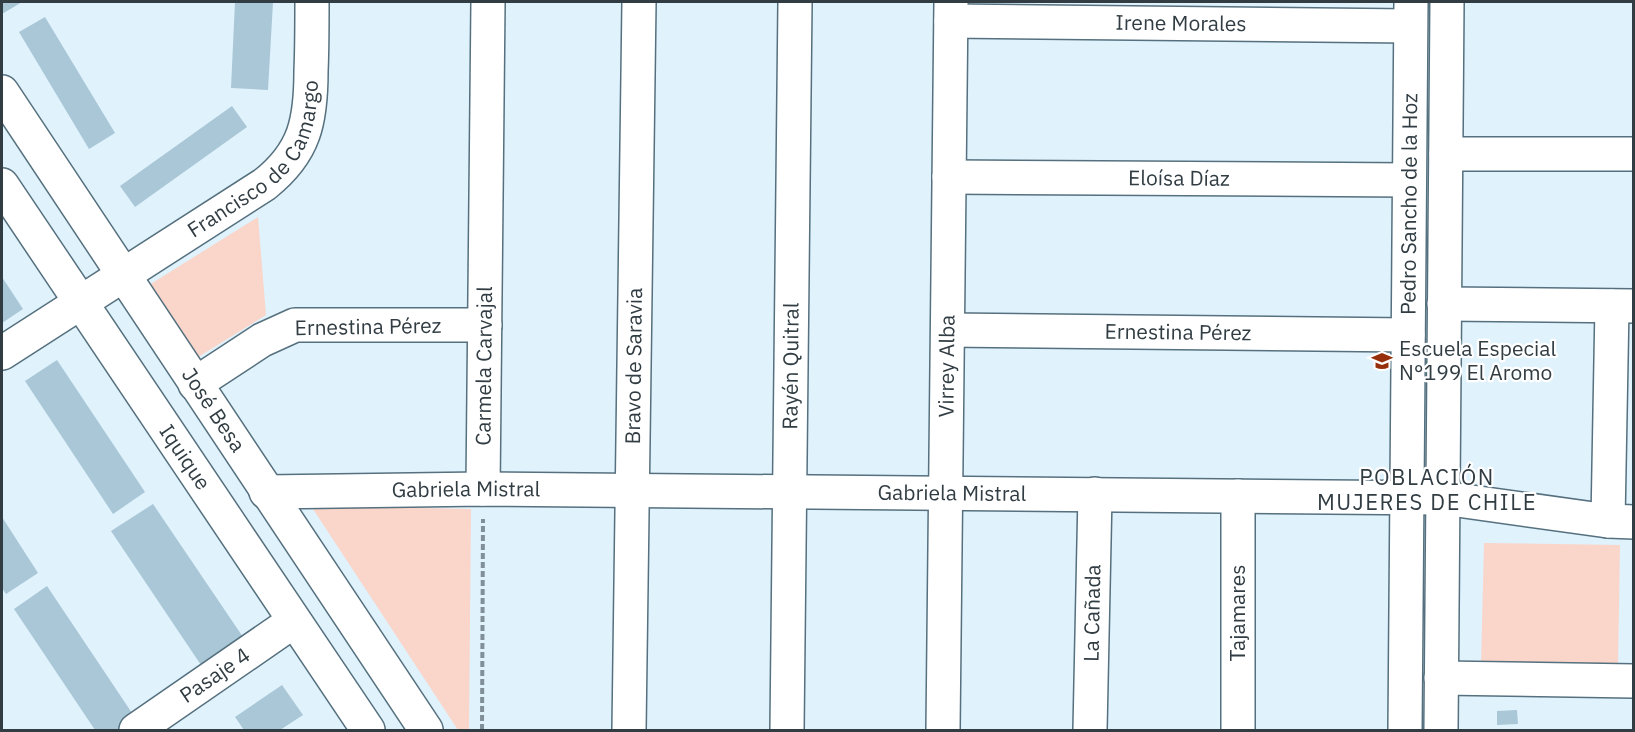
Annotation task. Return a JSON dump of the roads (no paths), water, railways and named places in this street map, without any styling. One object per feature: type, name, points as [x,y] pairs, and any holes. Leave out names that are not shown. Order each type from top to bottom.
[{"type":"street","name":"Francisco de Camargo","points":[[2,353],[265,184],[284,168],[292,158],[305,131],[310,111],[312,2]]},
{"type":"street","name":"Carmela Carvajal","points":[[483,489],[488,2]]},
{"type":"street","name":"Bravo de Saravia","points":[[628,730],[639,2]]},
{"type":"street","name":"Rayén Quitral","points":[[787,730],[795,2]]},
{"type":"street","name":"Pedro Sancho de la Hoz","points":[[1441,730],[1446,2]]},
{"type":"street","name":"Irene Morales","points":[[951,11],[1411,14]]},
{"type":"street","name":"Virrey Alba","points":[[943,730],[951,11]]},
{"type":"street","name":"Pedro Sancho de la Hoz","points":[[1405,730],[1411,14]]},
{"type":"street","name":"José Besa","points":[[2,92],[426,730]]},
{"type":"street","points":[[1446,154],[1634,154]]},
{"type":"street","name":"Eloísa Díaz","points":[[949,177],[1409,180]]},
{"type":"street","name":"Iquique","points":[[2,185],[368,730]]},
{"type":"street","points":[[1444,304],[1623,306],[1621,522]]},
{"type":"street","name":"Ernestina Pérez","points":[[195,384],[262,340],[296,326],[485,325]]},
{"type":"street","name":"Ernestina Pérez","points":[[948,330],[1408,335]]},
{"type":"street","name":"Gabriela Mistral","points":[[266,492],[483,489],[1443,498],[1621,522]]},
{"type":"street","name":"La Cañada","points":[[1090,730],[1095,494]]},
{"type":"street","name":"Tajamares","points":[[1238,496],[1238,730]]},
{"type":"street","name":"Pasaje 4","points":[[136,730],[294,621]]},
{"type":"street","points":[[1441,678],[1634,681]]},
{"type":"place","name":"Escuela Especial N°199 El Aromo","points":[[1382,361]]},
{"type":"district","name":"POBLACIÓN MUJERES DE CHILE","points":[[1427,490]]}]
